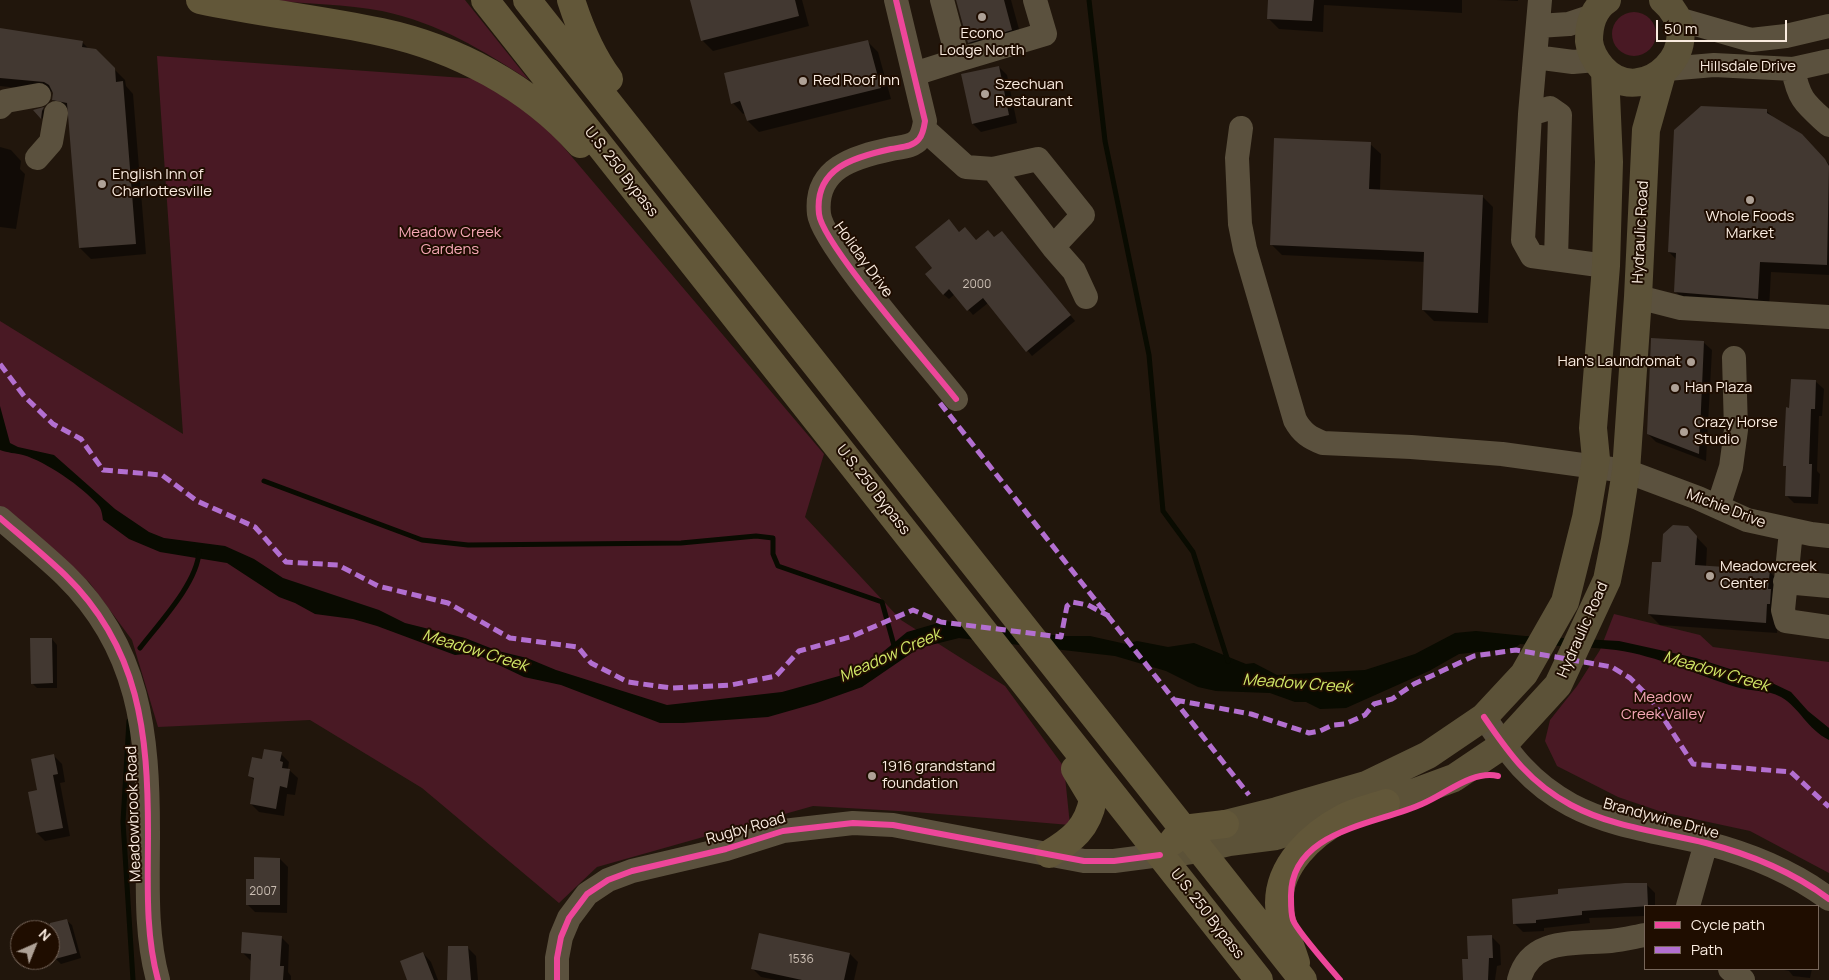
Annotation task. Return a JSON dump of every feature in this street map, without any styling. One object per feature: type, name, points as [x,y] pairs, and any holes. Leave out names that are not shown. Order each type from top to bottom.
[{"type":"highway","points":[[200,0],[246,10],[382,32],[439,48],[463,59],[525,95],[566,128],[609,178],[637,193]]},
{"type":"highway","name":"U.S. 250 Bypass","points":[[485,0],[1054,723],[1259,980]]},
{"type":"highway","points":[[527,0],[1301,978]]},
{"type":"highway","points":[[571,0],[580,30],[598,65],[684,178],[736,266]]},
{"type":"highway","points":[[1049,854],[1072,840],[1083,829],[1093,800],[1061,748],[1054,723]]},
{"type":"highway","points":[[1301,978],[1279,903],[1286,874],[1302,848],[1343,818],[1386,803]]},
{"type":"highway","points":[[1160,855],[1225,824]]},
{"type":"main road","name":"Hydraulic Road","points":[[1225,824],[1277,812],[1366,785],[1428,755],[1484,718],[1524,674],[1565,602],[1595,467],[1593,428],[1606,266],[1609,162],[1600,66],[1590,46],[1589,31],[1601,5]]},
{"type":"main road","name":"Hydraulic Road","points":[[1191,839],[1229,842],[1276,836],[1360,809],[1386,803],[1454,778],[1503,745],[1558,685],[1607,580],[1626,472],[1638,297],[1646,130],[1664,71],[1673,63],[1679,49],[1681,34],[1670,6]]},
{"type":"main road","points":[[1600,66],[1618,79],[1633,82],[1648,80],[1664,71]]},
{"type":"street","points":[[896,0],[925,122],[924,129],[966,167],[992,169],[1038,159],[1083,215],[1053,246]]},
{"type":"street","points":[[942,0],[958,60]]},
{"type":"street","points":[[914,74],[1045,34],[1035,0]]},
{"type":"street","points":[[1540,0],[1530,114],[1523,240],[1532,256],[1606,266]]},
{"type":"street","points":[[1538,26],[1569,24],[1601,5]]},
{"type":"street","name":"Hillsdale Drive","points":[[1670,6],[1751,40],[1786,36],[1829,26]]},
{"type":"street","points":[[1536,56],[1600,66]]},
{"type":"street","name":"Hillsdale Drive","points":[[1664,71],[1714,65],[1793,69],[1829,61]]},
{"type":"street","points":[[1793,69],[1797,89],[1802,100],[1829,125]]},
{"type":"street","points":[[0,107],[6,101],[39,95]]},
{"type":"street","points":[[1530,114],[1550,108],[1560,115],[1556,259]]},
{"type":"street","points":[[37,158],[51,142],[56,113]]},
{"type":"street","name":"Michie Drive","points":[[1241,128],[1237,158],[1238,191],[1245,249],[1295,420],[1301,431],[1311,439],[1323,444],[1448,450],[1626,472],[1747,520],[1791,531],[1829,536]]},
{"type":"street","name":"Holiday Drive","points":[[924,129],[919,139],[912,145],[872,153],[835,169],[824,183],[820,193],[820,218],[825,231],[857,276],[956,399]]},
{"type":"street","points":[[992,169],[1074,271],[1086,297]]},
{"type":"street","points":[[1638,297],[1681,308],[1829,317]]},
{"type":"street","points":[[1718,507],[1732,467],[1736,430],[1734,358]]},
{"type":"street","name":"Meadowbrook Road","points":[[0,518],[66,576],[88,601],[112,635],[127,666],[138,706],[145,748],[148,789],[150,935],[158,980]]},
{"type":"street","points":[[1791,531],[1783,610],[1786,621],[1829,627]]},
{"type":"street","points":[[1785,582],[1829,586]]},
{"type":"street","name":"Brandywine Drive","points":[[1484,718],[1513,760],[1538,783],[1571,805],[1622,823],[1743,854],[1792,875],[1829,899]]},
{"type":"street","name":"Rugby Road","points":[[557,980],[557,958],[561,938],[569,918],[587,894],[608,880],[632,870],[726,849],[783,830],[853,823],[893,825],[1084,861],[1114,861],[1160,855]]},
{"type":"street","points":[[1688,905],[1706,843]]},
{"type":"street","points":[[1519,980],[1522,969],[1530,958],[1541,949],[1554,944],[1613,941],[1644,935]]},
{"type":"street","points":[[1731,970],[1743,980]]},
{"type":"green space","points":[[269,0],[465,0],[529,80],[459,39],[403,16],[354,7]]},
{"type":"green space","points":[[1630,12],[1638,12],[1650,18],[1656,34],[1650,50],[1638,56],[1630,56],[1618,50],[1612,38],[1612,30],[1618,18]]},
{"type":"green space","name":"Meadow Creek Gardens","points":[[157,56],[478,79],[533,111],[824,454],[805,517],[901,620],[1005,686],[1064,767],[1070,825],[915,812],[813,806],[597,867],[559,903],[422,788],[310,720],[158,727],[132,640],[89,582],[0,507],[0,321],[183,434]]},
{"type":"green space","name":"Meadow Creek Valley","points":[[1614,614],[1700,635],[1713,647],[1829,662],[1829,873],[1750,831],[1662,812],[1618,797],[1557,766],[1545,741],[1550,720],[1577,686],[1600,650]]},
{"type":"water","name":"Meadow Creek","points":[[0,406],[10,443],[18,447],[54,455],[115,509],[149,532],[164,538],[225,546],[254,559],[283,578],[379,610],[405,623],[465,638],[498,651],[527,658],[556,670],[667,705],[782,692],[839,676],[867,665],[907,632],[945,621],[1061,636],[1090,636],[1126,644],[1137,641],[1168,647],[1194,643],[1246,664],[1254,663],[1277,675],[1365,670],[1415,654],[1455,633],[1476,631],[1525,636],[1619,641],[1696,658],[1770,682],[1791,692],[1808,711],[1829,728],[1829,740],[1815,730],[1793,706],[1776,694],[1736,687],[1662,661],[1632,653],[1592,648],[1520,644],[1515,648],[1459,654],[1429,671],[1346,708],[1320,709],[1306,702],[1295,702],[1270,693],[1216,691],[1198,687],[1166,671],[1115,656],[959,638],[919,648],[862,687],[817,703],[768,717],[660,723],[561,685],[524,677],[480,656],[455,655],[377,626],[353,619],[315,614],[279,597],[227,563],[160,552],[129,539],[103,520],[98,505],[83,490],[63,476],[32,458],[0,450]]},
{"type":"building","points":[[690,0],[795,0],[799,16],[701,41]]},
{"type":"building","name":"Econo Lodge North","points":[[956,0],[1004,0],[1012,30],[968,43]]},
{"type":"building","points":[[1268,0],[1314,0],[1312,21],[1267,19]]},
{"type":"building","name":"English Inn of Charlottesville","points":[[0,28],[83,41],[82,47],[96,49],[115,68],[116,82],[123,81],[136,244],[79,248],[67,103],[52,100],[53,93],[49,85],[44,82],[0,78]]},
{"type":"building","name":"Red Roof Inn","points":[[868,40],[881,88],[747,121],[740,101],[731,104],[724,73]]},
{"type":"building","name":"Szechuan Restaurant","points":[[999,66],[1009,115],[972,124],[961,74]]},
{"type":"building","name":"Whole Foods Market","points":[[1701,106],[1767,109],[1767,113],[1802,134],[1825,159],[1829,166],[1827,265],[1760,262],[1758,299],[1674,292],[1676,253],[1668,252],[1674,130]]},
{"type":"building","points":[[44,107],[42,111],[41,119],[33,110]]},
{"type":"building","points":[[1274,138],[1371,142],[1369,189],[1483,195],[1478,313],[1422,310],[1424,252],[1270,245]]},
{"type":"building","points":[[949,219],[959,232],[965,227],[976,240],[988,230],[994,237],[1002,231],[1071,315],[1026,352],[983,298],[967,311],[949,289],[943,295],[925,274],[932,268],[915,247]]},
{"type":"building","name":"Han Plaza","points":[[1651,338],[1704,341],[1699,454],[1647,434]]},
{"type":"building","points":[[1791,379],[1816,380],[1815,409],[1811,409],[1809,464],[1812,464],[1811,497],[1785,496],[1786,466],[1783,466],[1786,407],[1789,408]]},
{"type":"building","name":"Meadowcreek Center","points":[[1673,525],[1688,526],[1697,536],[1695,565],[1770,570],[1768,589],[1771,589],[1770,604],[1767,604],[1766,623],[1648,614],[1652,562],[1661,562],[1663,534]]},
{"type":"building","points":[[30,638],[52,638],[53,683],[31,684]]},
{"type":"building","points":[[264,749],[282,752],[280,761],[283,762],[282,768],[290,769],[287,788],[280,786],[276,809],[250,804],[254,778],[248,776],[252,757],[262,759]]},
{"type":"building","points":[[54,754],[58,774],[53,775],[63,828],[36,833],[28,792],[37,790],[31,759]]},
{"type":"building","points":[[254,857],[280,858],[280,905],[246,905],[246,879],[254,879]]},
{"type":"building","points":[[1647,883],[1648,905],[1582,911],[1582,915],[1536,920],[1536,923],[1513,924],[1512,899],[1558,894],[1558,889]]},
{"type":"building","points":[[67,919],[77,953],[60,958],[60,921]]},
{"type":"building","points":[[242,932],[282,936],[280,966],[284,966],[283,980],[250,980],[251,954],[241,953]]},
{"type":"building","points":[[759,933],[850,953],[844,980],[802,980],[751,969]]},
{"type":"building","points":[[1492,935],[1493,958],[1489,958],[1488,980],[1463,980],[1462,959],[1468,959],[1467,936]]},
{"type":"building","points":[[448,946],[468,946],[471,980],[447,980]]},
{"type":"building","points":[[423,952],[434,980],[407,980],[400,961]]},
{"type":"waterway","points":[[1089,0],[1105,141],[1149,355],[1163,511],[1193,552],[1228,661]]},
{"type":"waterway","name":"Meadow Creek","points":[[264,481],[422,540],[468,545],[681,543],[756,536],[773,538],[773,554],[778,566],[882,602],[895,649]]},
{"type":"waterway","points":[[140,648],[185,589],[197,564],[199,552]]},
{"type":"waterway","points":[[129,721],[123,822],[133,980]]},
{"type":"marked path","points":[[0,364],[24,396],[53,424],[81,439],[103,470],[162,475],[197,501],[255,527],[286,562],[338,565],[378,586],[448,603],[510,638],[578,647],[591,663],[628,682],[671,688],[731,685],[776,676],[799,651],[850,637],[913,610],[941,622],[1061,637],[1067,606],[1072,602],[1088,605],[1109,616]]},
{"type":"marked path","points":[[940,403],[1249,795]]},
{"type":"marked path","points":[[1175,700],[1251,714],[1309,733],[1320,731],[1333,725],[1345,724],[1365,715],[1374,704],[1392,699],[1414,684],[1474,656],[1516,650],[1612,667],[1630,678],[1651,699],[1693,764],[1791,772],[1829,807]]},
{"type":"cycle path","points":[[896,0],[925,121],[922,133],[916,142],[910,145],[863,156],[839,167],[830,175],[823,186],[819,198],[819,214],[825,229],[838,251],[857,278],[956,399]]},
{"type":"cycle path","points":[[0,518],[65,575],[90,603],[110,632],[135,694],[142,727],[146,761],[149,926],[158,980]]},
{"type":"cycle path","points":[[1484,717],[1512,756],[1532,778],[1571,805],[1620,824],[1706,843],[1754,858],[1801,880],[1829,899]]},
{"type":"cycle path","points":[[1340,980],[1307,941],[1293,920],[1291,898],[1294,875],[1304,858],[1319,844],[1338,833],[1422,804],[1459,784],[1479,776],[1498,776]]},
{"type":"cycle path","points":[[557,980],[557,958],[561,937],[569,918],[587,894],[608,880],[632,871],[726,849],[783,831],[853,823],[893,825],[1084,861],[1114,861],[1160,855]]},
{"type":"place","name":"Econo Lodge North","points":[[982,17]]},
{"type":"place","name":"Red Roof Inn","points":[[803,81]]},
{"type":"place","name":"Szechuan Restaurant","points":[[985,94]]},
{"type":"place","name":"English Inn of Charlottesville","points":[[102,184]]},
{"type":"place","name":"Whole Foods Market","points":[[1750,200]]},
{"type":"place","name":"Han's Laundromat","points":[[1691,362]]},
{"type":"place","name":"Han Plaza","points":[[1675,388]]},
{"type":"place","name":"Crazy Horse Studio","points":[[1684,432]]},
{"type":"place","name":"Meadowcreek Center","points":[[1710,576]]},
{"type":"place","name":"1916 grandstand foundation","points":[[872,776]]}]
